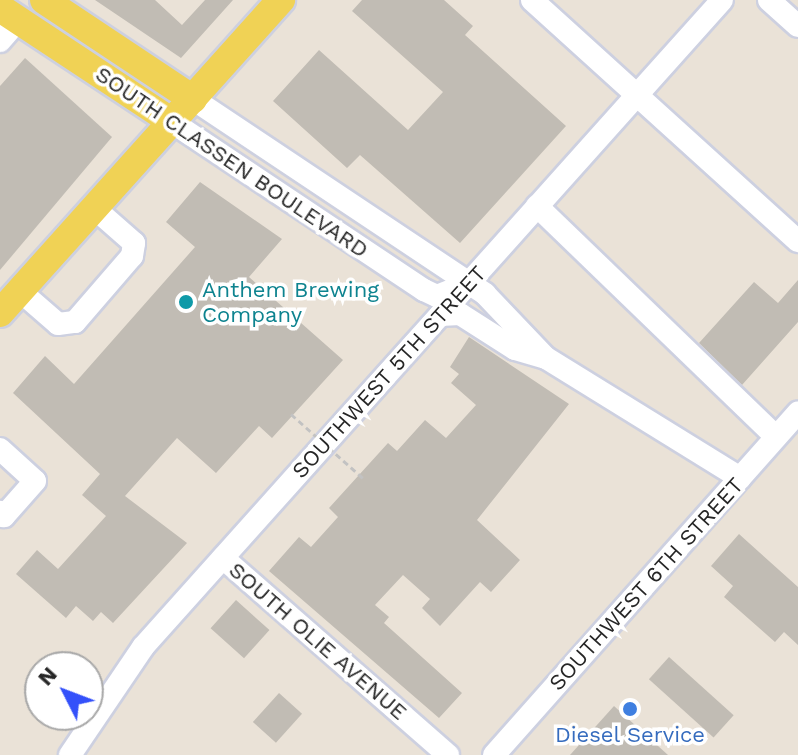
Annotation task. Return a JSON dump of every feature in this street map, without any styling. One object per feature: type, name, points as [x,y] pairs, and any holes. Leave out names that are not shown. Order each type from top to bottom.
[{"type":"main road","name":"SOUTH CLASSEN BOULEVARD","points":[[44,0],[193,99]]},
{"type":"main road","points":[[0,313],[281,0]]},
{"type":"main road","name":"SOUTH CLASSEN BOULEVARD","points":[[6,23],[172,122]]},
{"type":"street","points":[[532,0],[798,241]]},
{"type":"street","name":"SOUTHWEST 5TH STREET","points":[[70,755],[122,673],[722,0]]},
{"type":"street","points":[[769,0],[798,26]]},
{"type":"street","name":"SOUTH CLASSEN BOULEVARD","points":[[193,99],[469,283],[503,308],[546,358]]},
{"type":"street","name":"SOUTH CLASSEN BOULEVARD","points":[[172,122],[430,293],[445,295],[469,283]]},
{"type":"street","points":[[537,206],[776,437]]},
{"type":"street","points":[[20,291],[58,324],[75,322],[132,256],[134,243],[94,208]]},
{"type":"street","name":"SOUTH CLASSEN BOULEVARD","points":[[440,315],[460,314],[515,349],[546,358],[740,478]]},
{"type":"street","name":"SOUTHWEST 6TH STREET","points":[[494,755],[798,413]]},
{"type":"street","points":[[0,449],[35,481],[4,516],[0,512]]},
{"type":"street","name":"SOUTH OLIE AVENUE","points":[[223,558],[448,755]]},
{"type":"path","points":[[291,414],[364,479]]},
{"type":"building","points":[[95,0],[155,0],[182,25],[205,0],[233,0],[181,58]]},
{"type":"building","points":[[362,0],[444,0],[473,26],[465,35],[566,126],[460,243],[360,155],[347,168],[273,101],[319,50],[408,130],[443,92],[352,11]]},
{"type":"building","points":[[25,58],[112,137],[0,270],[0,86]]},
{"type":"building","points":[[200,182],[282,239],[249,277],[343,360],[272,438],[259,426],[216,473],[177,438],[125,496],[187,543],[113,623],[101,612],[93,621],[76,606],[66,618],[16,574],[37,550],[58,569],[106,516],[82,495],[100,474],[13,393],[45,356],[74,384],[195,247],[166,222]]},
{"type":"building","points":[[798,280],[798,322],[742,385],[699,343],[754,282],[778,303]]},
{"type":"building","points":[[469,337],[569,404],[477,520],[520,560],[491,592],[480,582],[440,626],[422,608],[430,599],[403,575],[375,605],[389,617],[384,623],[462,693],[439,718],[269,571],[299,537],[311,547],[338,517],[329,508],[388,443],[397,451],[425,420],[446,438],[476,405],[451,383],[459,374],[450,367]]},
{"type":"building","points":[[739,534],[798,587],[798,645],[784,632],[775,642],[724,597],[733,586],[711,566]]},
{"type":"building","points":[[236,600],[269,630],[244,658],[211,628]]},
{"type":"building","points":[[669,657],[734,715],[714,738],[649,679]]},
{"type":"building","points":[[279,693],[302,714],[276,743],[253,722]]},
{"type":"building","points":[[614,706],[668,755],[570,755]]},
{"type":"place","name":"Anthem Brewing Company","points":[[186,302]]},
{"type":"place","name":"Diesel Service","points":[[630,709]]}]
